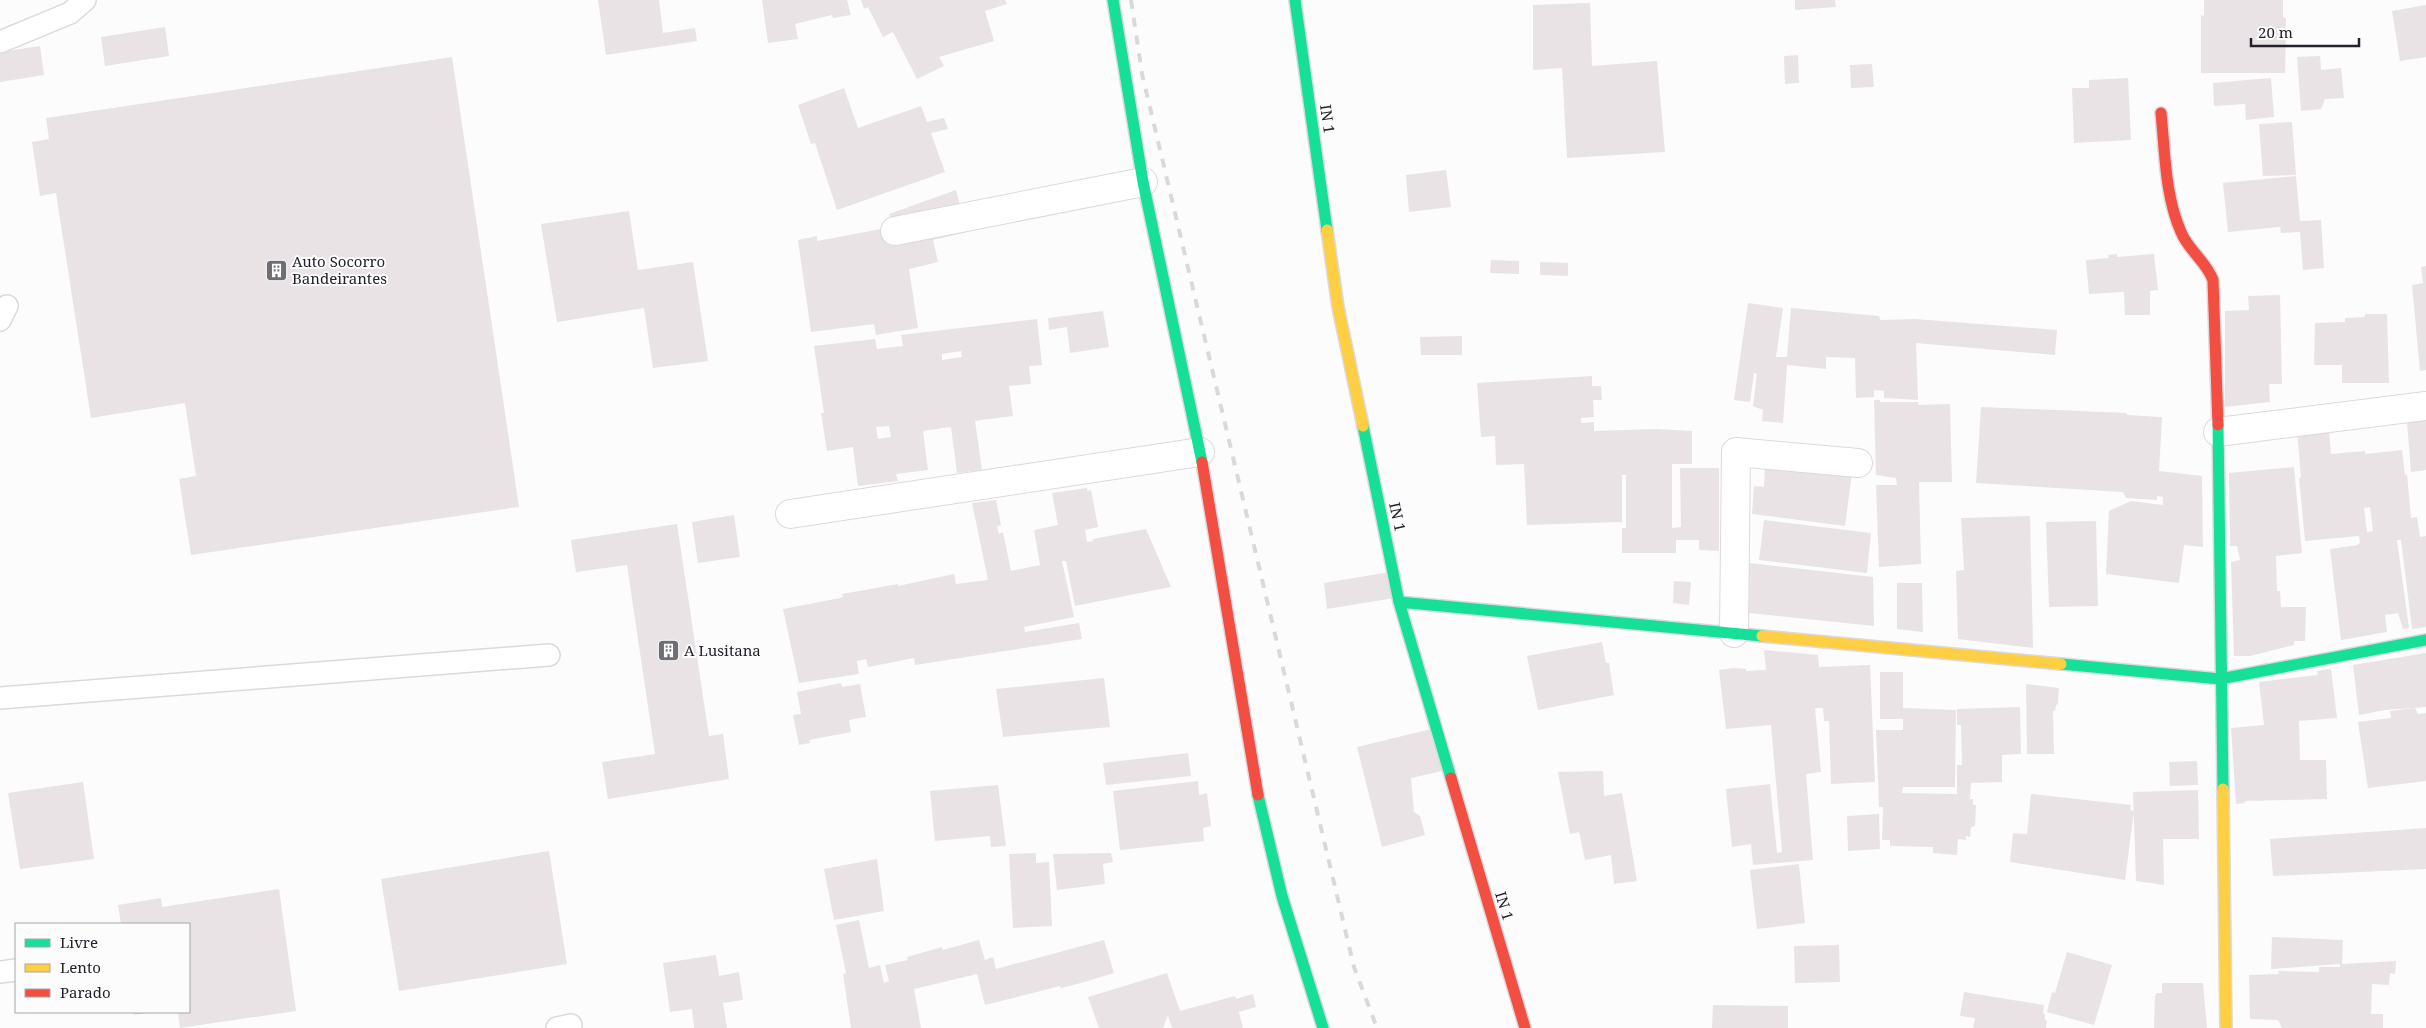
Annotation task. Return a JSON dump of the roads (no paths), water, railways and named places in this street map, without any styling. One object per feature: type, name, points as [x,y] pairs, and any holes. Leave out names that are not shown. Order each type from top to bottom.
[{"type":"street","points":[[1112,0],[1143,182],[1200,452],[1257,790],[1282,896],[1323,1028]]},
{"type":"street","name":"IN 1","points":[[1295,0],[1338,307],[1399,602],[1525,1028]]},
{"type":"street","points":[[2161,113],[2175,218],[2186,242],[2208,266],[2213,280],[2218,432],[2226,1028]]},
{"type":"street","points":[[895,232],[1143,182]]},
{"type":"street","points":[[2218,432],[2426,406]]},
{"type":"street","points":[[790,514],[1200,452]]},
{"type":"street","points":[[1734,633],[1736,452],[1858,463]]},
{"type":"street","points":[[1399,602],[2220,679],[2426,640]]},
{"type":"lane","points":[[0,42],[70,12],[86,0]]},
{"type":"lane","points":[[0,698],[549,655]]},
{"type":"lane","points":[[0,972],[15,970]]},
{"type":"railway","points":[[1131,0],[1142,74],[1354,967],[1377,1028]]},
{"type":"place","name":"Auto Socorro Bandeirantes","points":[[276,271]]},
{"type":"place","name":"A Lusitana","points":[[668,651]]}]
